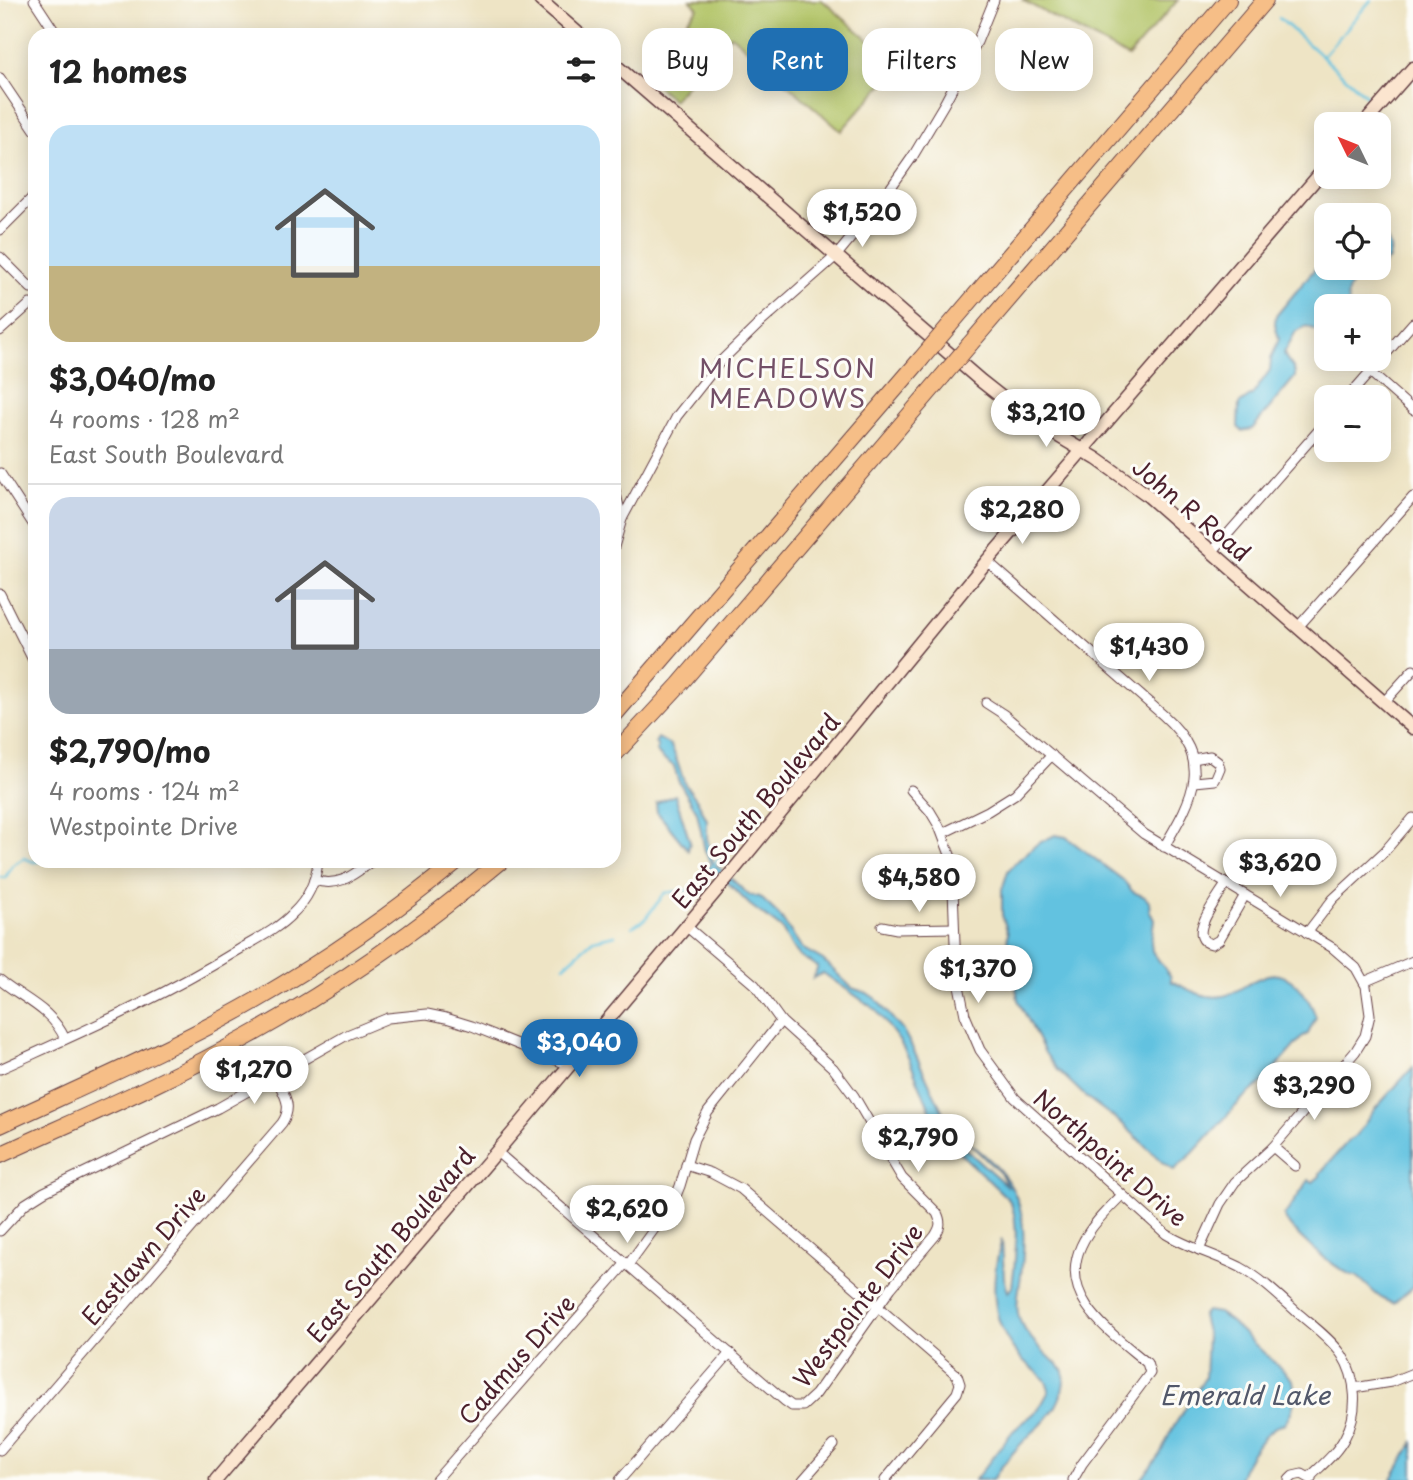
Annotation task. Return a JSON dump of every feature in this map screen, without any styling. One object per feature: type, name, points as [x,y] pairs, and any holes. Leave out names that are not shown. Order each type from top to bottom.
[{"type":"highway","points":[[621,707],[1228,0]]},
{"type":"highway","points":[[621,747],[679,685],[1265,0]]},
{"type":"highway","points":[[0,1125],[170,1046],[253,1002],[352,940],[448,868]]},
{"type":"highway","points":[[0,1157],[197,1064],[297,1008],[423,923],[492,868]]},
{"type":"street","points":[[34,0],[52,28]]},
{"type":"street","points":[[540,0],[572,28]]},
{"type":"street","points":[[621,514],[670,428],[698,387],[754,328],[836,256],[880,203],[927,135],[969,57],[994,0]]},
{"type":"street","points":[[1374,112],[1413,68]]},
{"type":"street","name":"John R Road","points":[[621,71],[1008,403],[1146,494],[1413,727]]},
{"type":"street","points":[[0,78],[28,120]]},
{"type":"street","name":"East South Boulevard","points":[[216,1480],[732,872],[987,561],[1314,181]]},
{"type":"street","points":[[0,230],[28,202]]},
{"type":"street","points":[[0,257],[28,282]]},
{"type":"street","points":[[0,331],[28,309]]},
{"type":"street","points":[[1359,385],[1413,323]]},
{"type":"street","points":[[1370,372],[1413,410]]},
{"type":"street","points":[[1212,552],[1314,436]]},
{"type":"street","points":[[0,473],[28,516]]},
{"type":"street","points":[[1298,627],[1413,497]]},
{"type":"street","points":[[987,561],[1172,723],[1186,740],[1193,759],[1195,782],[1189,801],[1164,846]]},
{"type":"street","points":[[0,594],[28,650]]},
{"type":"street","points":[[1384,702],[1413,670]]},
{"type":"street","points":[[986,703],[1003,713],[1122,817],[1164,846],[1333,948],[1350,961],[1364,982],[1370,1016],[1360,1046],[1273,1147],[1244,1173],[1227,1194],[1199,1250]]},
{"type":"street","points":[[943,834],[1015,794],[1052,755]]},
{"type":"street","points":[[1193,759],[1210,756],[1218,762],[1220,768],[1215,780],[1195,782]]},
{"type":"street","name":"Northpoint Drive","points":[[911,790],[930,811],[943,834],[952,860],[956,971],[961,1002],[987,1062],[1015,1098],[1166,1234],[1255,1276],[1328,1339],[1341,1354],[1354,1388],[1354,1407],[1346,1436],[1311,1478],[1297,1474],[1289,1480]]},
{"type":"street","points":[[1307,933],[1333,900],[1385,851],[1413,818]]},
{"type":"street","points":[[0,1069],[187,981],[273,929],[298,908],[314,880],[317,868]]},
{"type":"street","points":[[314,880],[336,883],[362,868]]},
{"type":"street","points":[[1226,884],[1200,929],[1201,938],[1206,943],[1212,944],[1219,940],[1245,895]]},
{"type":"street","name":"Westpointe Drive","points":[[686,926],[755,985],[781,1021],[823,1058],[842,1079],[896,1170],[941,1219],[935,1236],[908,1267],[809,1402],[798,1407],[785,1401],[730,1353]]},
{"type":"street","points":[[882,926],[898,929],[954,928]]},
{"type":"street","points":[[1364,982],[1413,961]]},
{"type":"street","points":[[0,979],[58,1024],[65,1039]]},
{"type":"street","points":[[0,1231],[25,1204],[44,1192],[218,1108],[366,1026],[388,1018],[426,1014],[472,1026],[569,1065]]},
{"type":"street","name":"Cadmus Drive","points":[[436,1480],[627,1264],[669,1210],[680,1186],[694,1139],[708,1112],[781,1021]]},
{"type":"street","name":"Eastlawn Drive","points":[[0,1450],[282,1123],[289,1110],[289,1103],[276,1077]]},
{"type":"street","points":[[1273,1147],[1295,1166]]},
{"type":"street","points":[[497,1152],[730,1353],[620,1480]]},
{"type":"street","points":[[686,1165],[711,1173],[741,1189],[954,1372],[960,1384],[953,1399],[886,1478]]},
{"type":"street","points":[[1073,1480],[1150,1373],[1147,1363],[1094,1317],[1084,1303],[1077,1282],[1076,1263],[1082,1244],[1094,1225],[1122,1195]]},
{"type":"street","points":[[1354,1388],[1391,1382],[1413,1373]]},
{"type":"street","points":[[803,1480],[834,1445]]},
{"type":"green space","points":[[690,0],[822,0],[862,34],[862,91],[877,91],[841,131],[795,91],[848,91],[848,28],[747,28],[747,49],[733,37],[733,28],[680,28],[698,8]]},
{"type":"green space","points":[[1022,0],[1178,0],[1128,57],[1093,38],[1093,28],[1074,28]]},
{"type":"green space","points":[[663,91],[681,91],[673,100]]},
{"type":"water","points":[[1314,270],[1314,280],[1355,280],[1347,294],[1314,294],[1314,329],[1307,326],[1296,331],[1284,353],[1295,377],[1252,429],[1242,431],[1238,427],[1239,404],[1253,394],[1270,370],[1271,359],[1279,339],[1276,316]]},
{"type":"water","points":[[658,738],[673,750],[685,784],[707,820],[707,838],[713,862],[749,895],[760,897],[779,915],[802,948],[823,960],[852,988],[876,999],[904,1032],[959,1143],[1008,1187],[1001,1174],[967,1141],[985,1155],[999,1169],[1017,1199],[1023,1233],[1019,1318],[1029,1336],[1064,1371],[1064,1381],[1060,1398],[1051,1413],[1016,1449],[992,1480],[975,1480],[1013,1431],[1039,1409],[1049,1391],[1043,1378],[1013,1349],[1005,1335],[995,1305],[995,1273],[1002,1239],[1004,1278],[1008,1292],[1012,1287],[1016,1229],[1009,1200],[957,1150],[936,1124],[908,1057],[876,1010],[823,973],[813,978],[818,967],[800,956],[782,929],[750,905],[714,869],[698,886],[696,884],[711,864],[705,851],[697,812],[678,780],[674,766],[656,751],[658,747],[655,743]]},
{"type":"water","points":[[675,795],[690,842],[688,850],[657,812],[656,803]]},
{"type":"water","points":[[1055,835],[1066,837],[1149,902],[1154,920],[1152,951],[1171,977],[1171,981],[1196,993],[1216,997],[1233,992],[1262,977],[1280,975],[1289,979],[1303,992],[1316,1017],[1308,1034],[1303,1036],[1263,1082],[1243,1098],[1174,1170],[1125,1126],[1086,1097],[1056,1068],[1045,1053],[1018,1000],[1007,947],[1008,933],[1002,915],[1002,890],[1008,871],[1015,863],[1037,844]]},
{"type":"water","points":[[1413,1067],[1413,1287],[1394,1303],[1379,1296],[1359,1278],[1323,1257],[1303,1240],[1284,1216],[1309,1180],[1313,1182],[1320,1176]]},
{"type":"water","name":"Emerald Lake","points":[[1206,1311],[1218,1313],[1230,1321],[1293,1380],[1292,1409],[1284,1424],[1270,1431],[1257,1446],[1239,1480],[1141,1480],[1160,1454],[1174,1426],[1205,1378],[1207,1336],[1202,1316]]},
{"type":"water","points":[[1413,1443],[1413,1480],[1391,1480]]},
{"type":"waterway","points":[[1323,56],[1371,0]]},
{"type":"waterway","points":[[1279,18],[1371,100]]},
{"type":"waterway","points":[[715,863],[762,809]]},
{"type":"waterway","points":[[0,877],[5,878],[13,865],[24,858],[28,860]]},
{"type":"waterway","points":[[632,927],[645,919],[665,893],[688,890],[696,885]]},
{"type":"waterway","points":[[564,966],[593,940],[615,935]]},
{"type":"district","name":"MICHELSON MEADOWS","points":[[788,382]]}]
